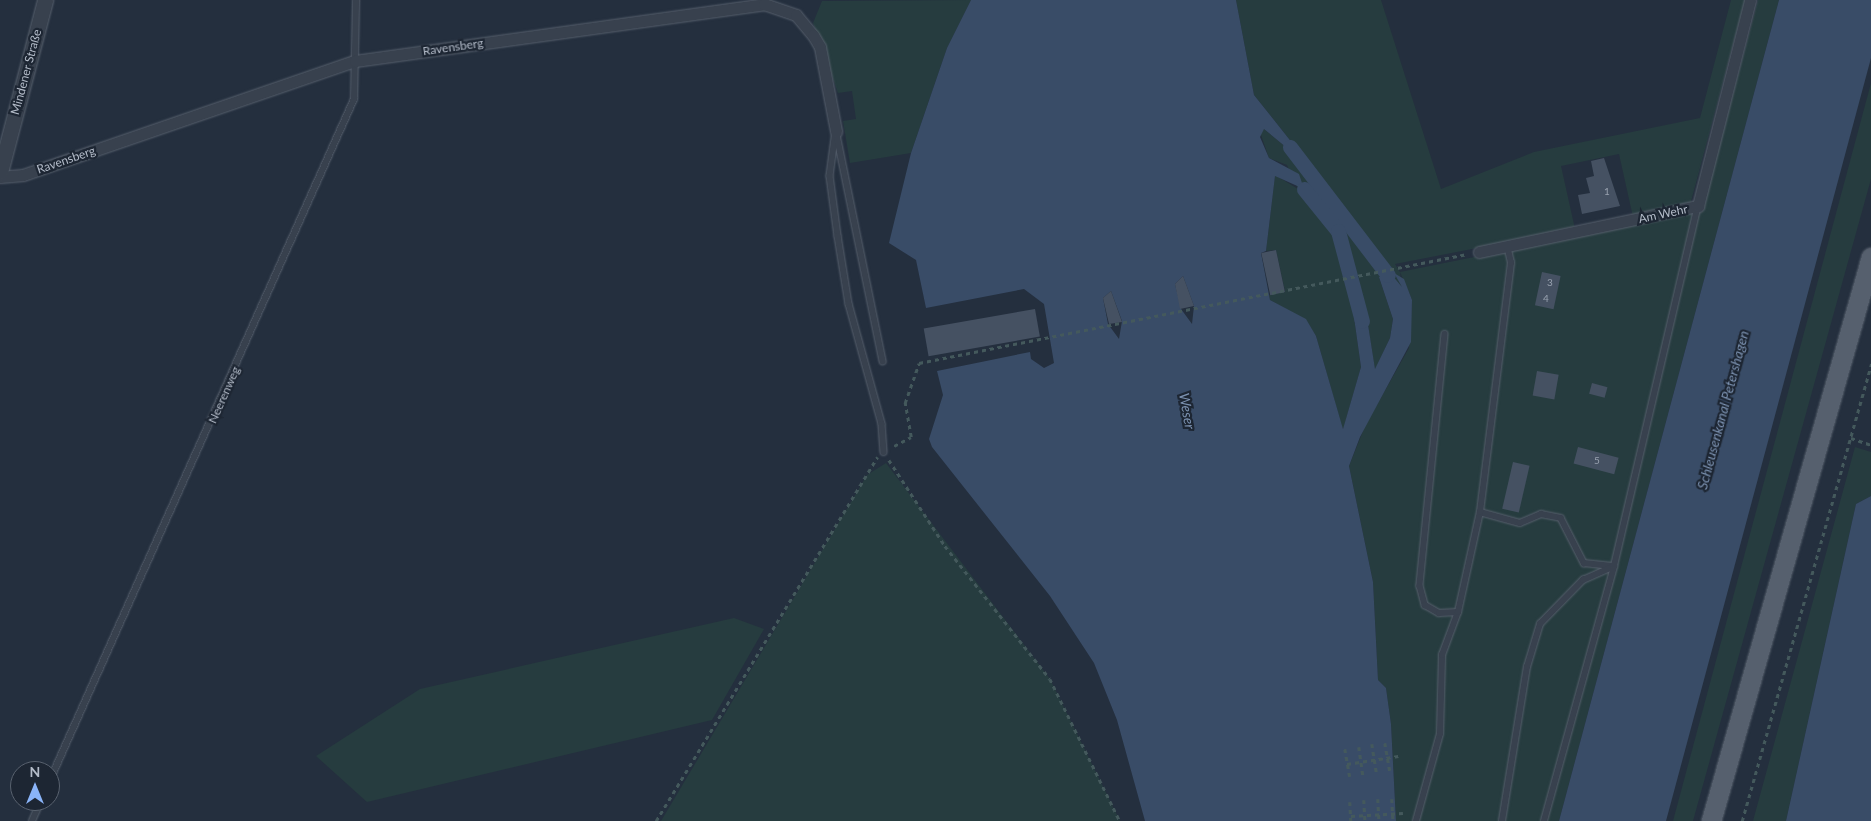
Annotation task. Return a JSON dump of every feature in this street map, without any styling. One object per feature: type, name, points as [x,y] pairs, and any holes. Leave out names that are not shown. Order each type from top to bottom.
[{"type":"main road","points":[[1711,821],[1871,257]]},
{"type":"street","name":"Mindener Straße","points":[[0,172],[45,0]]},
{"type":"street","name":"Am Wehr","points":[[1479,252],[1698,206],[1750,0]]},
{"type":"street","name":"Ravensberg","points":[[0,177],[23,175],[355,61],[775,5],[805,23],[820,47],[836,131]]},
{"type":"lane","name":"Neerenweg","points":[[59,761],[331,158],[354,99],[356,0]]},
{"type":"lane","points":[[836,131],[883,361]]},
{"type":"lane","points":[[836,131],[830,176],[838,236],[849,304],[882,424],[884,452]]},
{"type":"lane","points":[[1544,821],[1614,566],[1698,206]]},
{"type":"lane","points":[[1416,821],[1440,734],[1442,654],[1458,612],[1480,512],[1512,263],[1507,246]]},
{"type":"lane","points":[[1445,334],[1420,586],[1426,605],[1439,614],[1458,612]]},
{"type":"lane","points":[[1480,512],[1520,523],[1541,514],[1561,518],[1584,563],[1614,566]]},
{"type":"lane","points":[[1502,821],[1527,667],[1540,624],[1583,580],[1614,566]]},
{"type":"path","points":[[656,821],[867,468],[884,452],[911,437],[905,403],[919,363],[1479,252]]},
{"type":"path","points":[[1742,821],[1871,364]]},
{"type":"path","points":[[1851,438],[1871,445]]},
{"type":"path","points":[[884,452],[946,546],[1050,679],[1120,821]]},
{"type":"path","points":[[1386,743],[1390,771]]},
{"type":"path","points":[[1372,744],[1377,775]]},
{"type":"path","points":[[1359,747],[1363,776]]},
{"type":"path","points":[[1345,749],[1350,777]]},
{"type":"path","points":[[1347,764],[1398,756]]},
{"type":"path","points":[[1392,799],[1393,821]]},
{"type":"path","points":[[1364,800],[1366,821]]},
{"type":"path","points":[[1378,800],[1379,821]]},
{"type":"path","points":[[1350,802],[1351,821]]},
{"type":"path","points":[[1351,816],[1403,813]]},
{"type":"green space","points":[[971,0],[947,48],[911,153],[850,163],[843,121],[856,119],[852,91],[838,93],[813,23],[822,1]]},
{"type":"green space","points":[[1236,0],[1381,0],[1441,189],[1534,152],[1700,118],[1731,0],[1745,0],[1690,205],[1633,217],[1619,154],[1561,166],[1575,229],[1395,264],[1400,272],[1402,288],[1379,277],[1393,319],[1390,338],[1375,370],[1361,281],[1367,320],[1357,322],[1349,282],[1361,367],[1343,430],[1316,336],[1306,320],[1270,300],[1269,295],[1285,291],[1276,250],[1266,251],[1275,175],[1298,189],[1287,165],[1269,158],[1260,132],[1264,129],[1287,148],[1293,144],[1254,95]]},
{"type":"green space","points":[[1758,0],[1779,0],[1559,821],[1396,821],[1391,724],[1386,688],[1378,680],[1373,582],[1349,466],[1365,426],[1409,348],[1412,300],[1400,272],[1702,211]]},
{"type":"green space","points":[[1871,83],[1871,179],[1693,821],[1673,821]]},
{"type":"green space","points":[[1855,447],[1871,452],[1871,496],[1856,504],[1786,821],[1753,821]]},
{"type":"green space","points":[[886,463],[1050,679],[1120,821],[661,821],[867,475]]},
{"type":"green space","points":[[734,618],[764,629],[712,720],[367,802],[316,756],[420,689]]},
{"type":"water","name":"Weser","points":[[971,0],[1236,0],[1254,95],[1293,144],[1287,148],[1264,129],[1260,137],[1269,158],[1299,174],[1304,189],[1275,176],[1266,251],[1261,253],[1270,300],[1306,319],[1316,336],[1343,429],[1361,367],[1349,282],[1358,321],[1367,319],[1361,280],[1375,369],[1390,338],[1393,319],[1379,277],[1391,274],[1402,287],[1394,273],[1404,279],[1412,300],[1411,342],[1360,437],[1349,466],[1373,582],[1378,680],[1386,688],[1391,724],[1396,821],[1145,821],[1117,720],[1094,663],[1050,596],[932,447],[929,439],[943,395],[937,371],[1030,352],[1031,359],[1044,368],[1054,363],[1044,304],[1024,289],[926,308],[916,260],[889,243],[911,153],[947,48]],"holes":[[[1183,276],[1194,306],[1192,324],[1181,309],[1175,284]],[[1111,291],[1122,321],[1119,339],[1108,324],[1103,298]]]},
{"type":"water","name":"Schleusenkanal Petershagen","points":[[1779,0],[1871,0],[1871,58],[1666,821],[1559,821]]},
{"type":"water","points":[[1871,496],[1871,821],[1786,821],[1856,504]]},
{"type":"building","points":[[1604,158],[1620,206],[1582,214],[1578,195],[1590,193],[1586,178],[1594,176],[1591,161]]},
{"type":"building","points":[[1276,250],[1285,292],[1270,295],[1261,253]]},
{"type":"building","points":[[1542,272],[1561,276],[1554,309],[1535,305]]},
{"type":"building","points":[[1183,276],[1194,306],[1180,309],[1175,284]]},
{"type":"building","points":[[1111,291],[1122,322],[1109,324],[1103,298]]},
{"type":"building","points":[[1035,309],[1040,337],[929,356],[924,329]]},
{"type":"building","points":[[1537,371],[1559,375],[1554,399],[1533,396]]},
{"type":"building","points":[[1592,383],[1607,387],[1605,398],[1589,394]]},
{"type":"building","points":[[1578,447],[1619,458],[1614,474],[1574,463]]},
{"type":"building","points":[[1513,462],[1530,466],[1519,513],[1502,509]]},
{"type":"waterway","points":[[1290,147],[1388,275]]},
{"type":"waterway","points":[[1304,189],[1338,231],[1362,321]]}]
